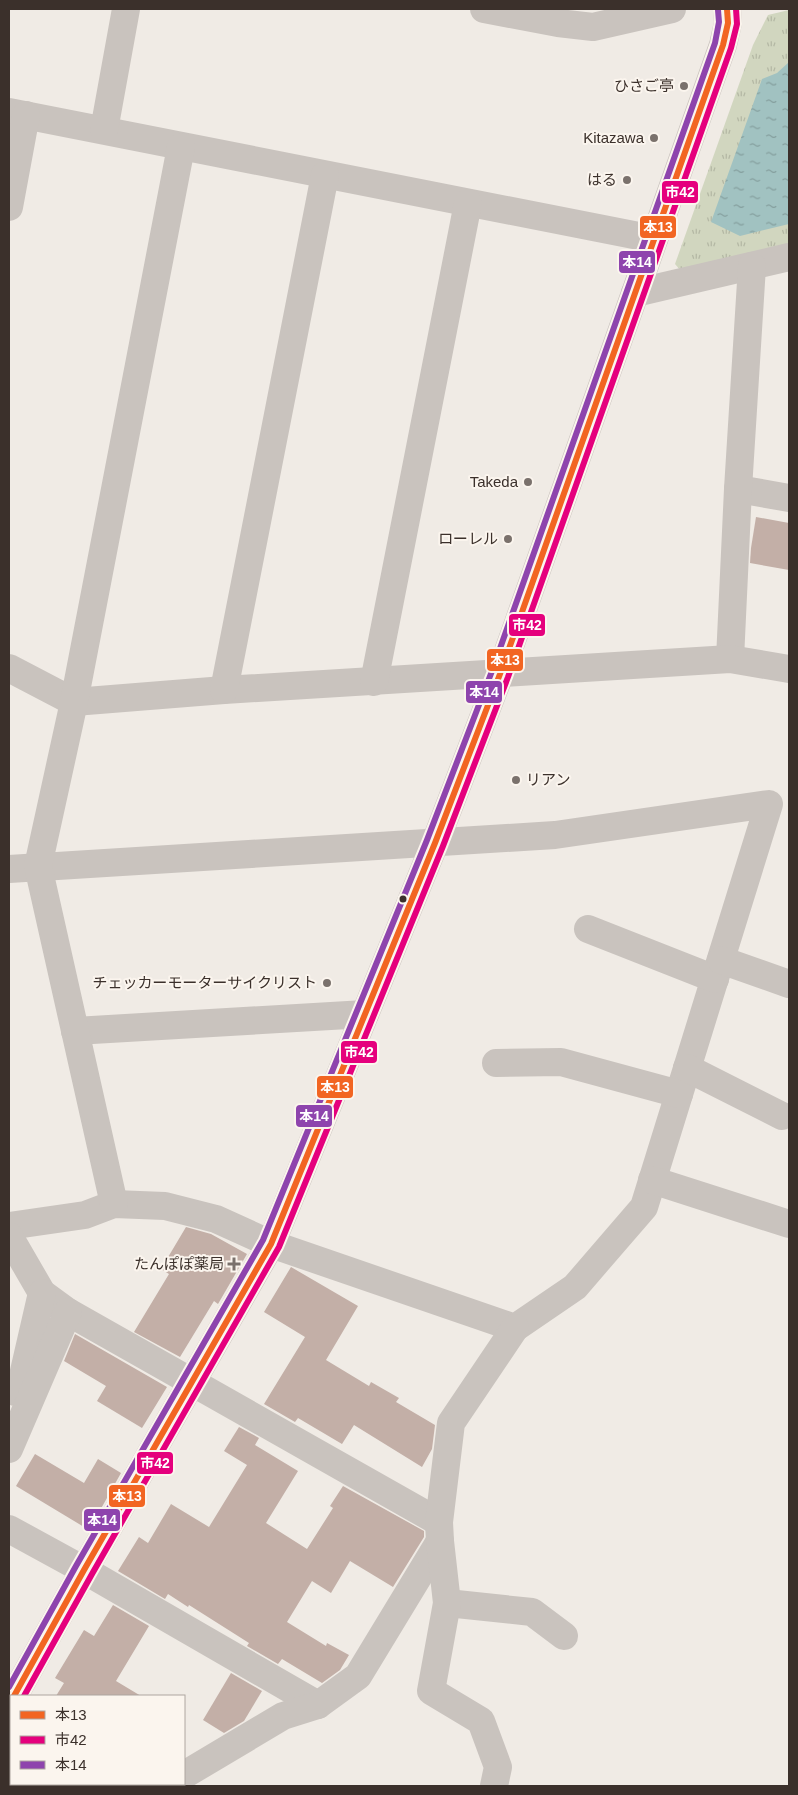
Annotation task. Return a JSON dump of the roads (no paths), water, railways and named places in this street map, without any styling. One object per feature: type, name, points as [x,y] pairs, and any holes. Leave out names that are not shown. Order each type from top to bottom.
[{"type":"street","points":[[104,130],[126,9]]},
{"type":"street","points":[[484,9],[558,23],[594,27],[672,9]]},
{"type":"street","points":[[15,1695],[271,1244],[435,843],[500,674],[723,45],[728,23],[727,9]]},
{"type":"street","points":[[9,207],[18,114],[654,239]]},
{"type":"street","points":[[114,1204],[38,866],[74,702],[181,147]]},
{"type":"street","points":[[224,690],[325,175]]},
{"type":"street","points":[[374,682],[468,203]]},
{"type":"street","points":[[635,293],[789,257]]},
{"type":"street","points":[[730,659],[738,488],[752,266]]},
{"type":"street","points":[[738,488],[789,498]]},
{"type":"street","points":[[9,668],[74,702],[224,690],[730,659],[789,669]]},
{"type":"street","points":[[9,869],[555,835],[779,805],[718,970],[644,1207],[575,1287],[515,1328],[451,1423],[440,1531],[447,1603],[431,1691],[481,1721],[498,1767],[494,1786]]},
{"type":"street","points":[[588,929],[718,970],[789,984]]},
{"type":"street","points":[[75,1031],[365,1014]]},
{"type":"street","points":[[496,1063],[561,1062],[683,1081],[782,1116]]},
{"type":"street","points":[[652,1180],[789,1224]]},
{"type":"street","points":[[9,1226],[85,1215],[114,1204],[165,1206],[216,1219],[271,1244],[515,1328]]},
{"type":"street","points":[[9,1236],[42,1293],[68,1312],[440,1531]]},
{"type":"street","points":[[9,1404],[22,1380],[42,1293]]},
{"type":"street","points":[[9,1449],[68,1312]]},
{"type":"street","points":[[9,1529],[318,1705]]},
{"type":"street","points":[[185,1774],[283,1716],[318,1705],[358,1676],[440,1531]]},
{"type":"street","points":[[447,1603],[532,1612],[564,1636]]},
{"type":"water","points":[[789,62],[789,224],[740,236],[711,222],[762,79],[777,73]]},
{"type":"place","name":"ひさご亭","points":[[684,86]]},
{"type":"place","name":"Kitazawa","points":[[654,138]]},
{"type":"place","name":"はる","points":[[627,180]]},
{"type":"place","name":"Takeda","points":[[528,482]]},
{"type":"place","name":"ローレル","points":[[508,539]]},
{"type":"place","name":"リアン","points":[[516,780]]},
{"type":"place","name":"チェッカーモーターサイクリスト","points":[[327,983]]},
{"type":"place","name":"たんぽぽ薬局","points":[[234,1264]]}]
